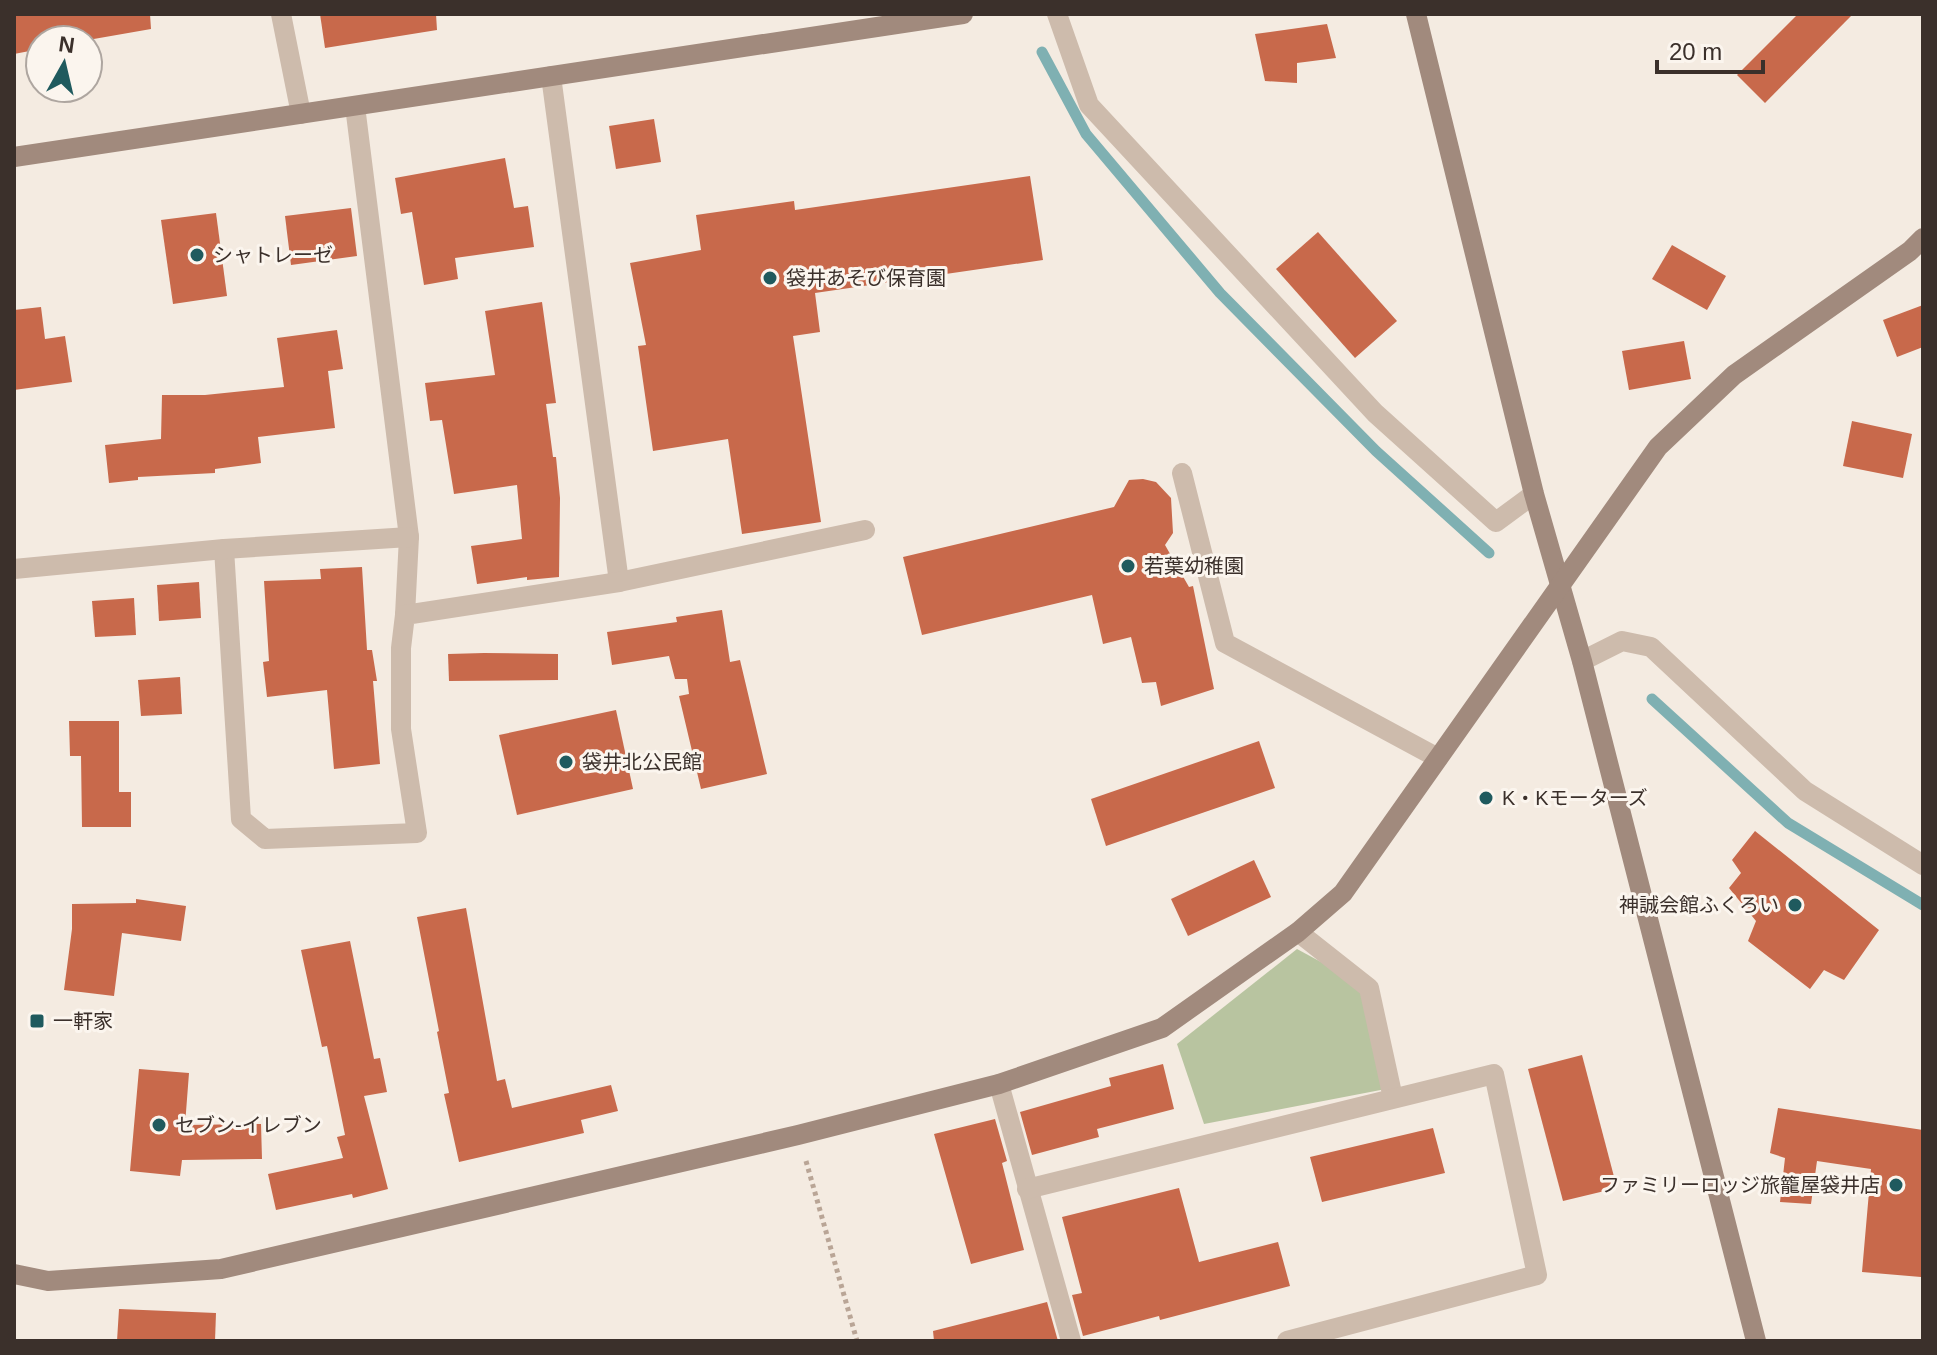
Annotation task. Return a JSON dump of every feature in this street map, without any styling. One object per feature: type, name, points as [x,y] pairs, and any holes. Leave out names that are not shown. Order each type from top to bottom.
[{"type":"street","points":[[281,14],[301,114]]},
{"type":"street","points":[[14,157],[551,76],[882,20],[963,14]]},
{"type":"street","points":[[1057,14],[1089,105],[1375,413],[1496,522],[1534,494]]},
{"type":"street","points":[[1416,14],[1534,494],[1582,661],[1756,1341]]},
{"type":"street","points":[[551,76],[619,582]]},
{"type":"street","points":[[224,549],[241,819],[265,839],[417,833],[401,729],[401,648],[409,537],[355,106]]},
{"type":"street","points":[[14,1274],[48,1281],[221,1269],[798,1135],[999,1084],[1162,1028],[1298,932],[1343,893],[1658,447],[1734,375],[1910,251],[1923,238]]},
{"type":"street","points":[[1182,473],[1225,643],[1438,758]]},
{"type":"street","points":[[405,615],[619,582],[865,530]]},
{"type":"street","points":[[14,569],[224,549],[409,537]]},
{"type":"street","points":[[1582,661],[1622,641],[1651,647],[1805,791],[1923,865]]},
{"type":"street","points":[[1298,932],[1369,988],[1393,1098]]},
{"type":"street","points":[[1027,1189],[1494,1074],[1537,1275],[1287,1341]]},
{"type":"street","points":[[999,1084],[1071,1341]]},
{"type":"path","points":[[798,1135],[857,1341]]},
{"type":"green space","points":[[1297,949],[1369,988],[1391,1088],[1204,1124],[1177,1044]]},
{"type":"building","points":[[14,14],[150,14],[151,29],[104,37],[104,24],[24,24],[24,52],[14,54]]},
{"type":"building","points":[[320,14],[436,14],[437,30],[325,48]]},
{"type":"building","points":[[1798,14],[1853,14],[1765,103],[1737,75]]},
{"type":"building","points":[[1327,24],[1336,58],[1297,63],[1297,83],[1265,81],[1255,34]]},
{"type":"building","points":[[654,119],[661,162],[616,169],[609,126]]},
{"type":"building","points":[[505,158],[514,208],[528,206],[534,247],[455,258],[458,279],[424,285],[412,212],[401,214],[395,178]]},
{"type":"building","points":[[1030,176],[1043,260],[815,293],[820,332],[793,336],[821,522],[742,534],[728,439],[653,451],[638,346],[646,345],[630,263],[701,250],[696,215],[794,201],[795,210]]},
{"type":"building","points":[[351,208],[357,256],[291,265],[285,216]]},
{"type":"building","points":[[216,213],[227,296],[173,304],[161,220]]},
{"type":"building","points":[[1318,232],[1397,321],[1355,358],[1276,269]]},
{"type":"building","points":[[1672,245],[1726,276],[1707,310],[1652,279]]},
{"type":"building","points":[[542,302],[556,403],[546,404],[560,498],[559,577],[527,580],[527,577],[477,584],[471,546],[522,539],[517,485],[454,494],[442,420],[430,421],[425,383],[495,375],[485,311]]},
{"type":"building","points":[[1923,305],[1923,347],[1897,357],[1883,320]]},
{"type":"building","points":[[41,307],[45,339],[65,336],[72,382],[14,390],[14,310]]},
{"type":"building","points":[[337,330],[343,369],[328,371],[335,428],[258,437],[261,463],[215,469],[215,473],[138,477],[138,480],[109,483],[105,445],[161,439],[162,395],[205,395],[284,387],[277,338]]},
{"type":"building","points":[[1684,341],[1691,379],[1629,390],[1622,351]]},
{"type":"building","points":[[1852,421],[1912,434],[1903,478],[1843,466]]},
{"type":"building","points":[[1129,480],[1156,482],[1171,498],[1173,533],[1165,545],[1189,587],[1193,586],[1214,689],[1161,706],[1156,682],[1142,683],[1131,637],[1103,644],[1092,595],[922,635],[903,557],[1114,507]]},
{"type":"building","points":[[362,567],[367,650],[372,650],[377,681],[373,681],[380,764],[334,769],[327,690],[267,697],[263,662],[269,661],[264,581],[321,579],[320,569]]},
{"type":"building","points":[[199,582],[201,618],[159,621],[157,585]]},
{"type":"building","points":[[134,598],[136,635],[95,637],[92,601]]},
{"type":"building","points":[[722,610],[730,662],[740,660],[767,774],[701,789],[679,696],[689,694],[687,679],[675,679],[669,656],[612,665],[607,632],[677,622],[676,617]]},
{"type":"building","points":[[448,654],[558,654],[558,680],[449,681]]},
{"type":"building","points":[[180,677],[182,714],[141,716],[138,680]]},
{"type":"building","name":"袋井北公民館","points":[[616,710],[633,789],[517,815],[499,735]]},
{"type":"building","points":[[69,721],[119,721],[119,792],[131,792],[131,827],[82,827],[81,756],[70,756]]},
{"type":"building","points":[[1259,741],[1275,788],[1106,846],[1091,799]]},
{"type":"building","name":"神誠会館ふくろい","points":[[1755,831],[1879,930],[1844,980],[1824,970],[1810,989],[1748,941],[1756,921],[1729,888],[1741,873],[1732,860]]},
{"type":"building","points":[[1254,860],[1271,897],[1188,936],[1171,899]]},
{"type":"building","points":[[136,899],[186,906],[181,941],[122,933],[114,996],[64,990],[72,904],[136,903]]},
{"type":"building","points":[[466,908],[497,1081],[505,1079],[512,1108],[611,1085],[618,1111],[581,1120],[584,1133],[459,1162],[444,1094],[449,1093],[417,917]]},
{"type":"building","points":[[350,941],[374,1059],[380,1058],[387,1092],[364,1096],[388,1189],[276,1210],[268,1174],[343,1158],[337,1137],[345,1135],[327,1046],[322,1047],[301,950]]},
{"type":"building","points":[[1582,1055],[1617,1188],[1563,1201],[1528,1069]]},
{"type":"building","points":[[1163,1064],[1174,1109],[1097,1129],[1099,1137],[1032,1155],[1020,1112],[1111,1086],[1109,1078]]},
{"type":"building","points":[[139,1069],[189,1073],[185,1125],[261,1124],[262,1159],[182,1160],[180,1176],[130,1171]]},
{"type":"building","name":"ファミリーロッジ旅籠屋袋井店","points":[[1778,1108],[1923,1130],[1921,1277],[1862,1272],[1871,1169],[1817,1161],[1811,1204],[1780,1202],[1785,1158],[1770,1153]]},
{"type":"building","points":[[995,1119],[1007,1161],[1002,1163],[1024,1250],[971,1264],[934,1134]]},
{"type":"building","points":[[1433,1128],[1445,1173],[1322,1202],[1310,1157]]},
{"type":"building","points":[[1179,1188],[1199,1262],[1278,1242],[1290,1286],[1160,1320],[1159,1316],[1083,1336],[1072,1295],[1082,1293],[1062,1217]]},
{"type":"building","points":[[1047,1302],[1058,1341],[934,1341],[933,1331]]},
{"type":"building","points":[[119,1309],[216,1313],[215,1341],[117,1341]]},
{"type":"waterway","points":[[1042,52],[1086,134],[1220,293],[1376,451],[1489,553]]},
{"type":"waterway","points":[[1652,699],[1788,823],[1923,905]]},
{"type":"place","name":"シャトレーゼ","points":[[197,255]]},
{"type":"place","name":"袋井あそび保育園","points":[[770,278]]},
{"type":"place","name":"若葉幼稚園","points":[[1128,566]]},
{"type":"place","name":"袋井北公民館","points":[[566,762]]},
{"type":"place","name":"K・Kモーターズ","points":[[1486,798]]},
{"type":"place","name":"神誠会館ふくろい","points":[[1795,905]]},
{"type":"place","name":"一軒家","points":[[37,1021]]},
{"type":"place","name":"セブン-イレブン","points":[[159,1125]]},
{"type":"place","name":"ファミリーロッジ旅籠屋袋井店","points":[[1896,1185]]}]
